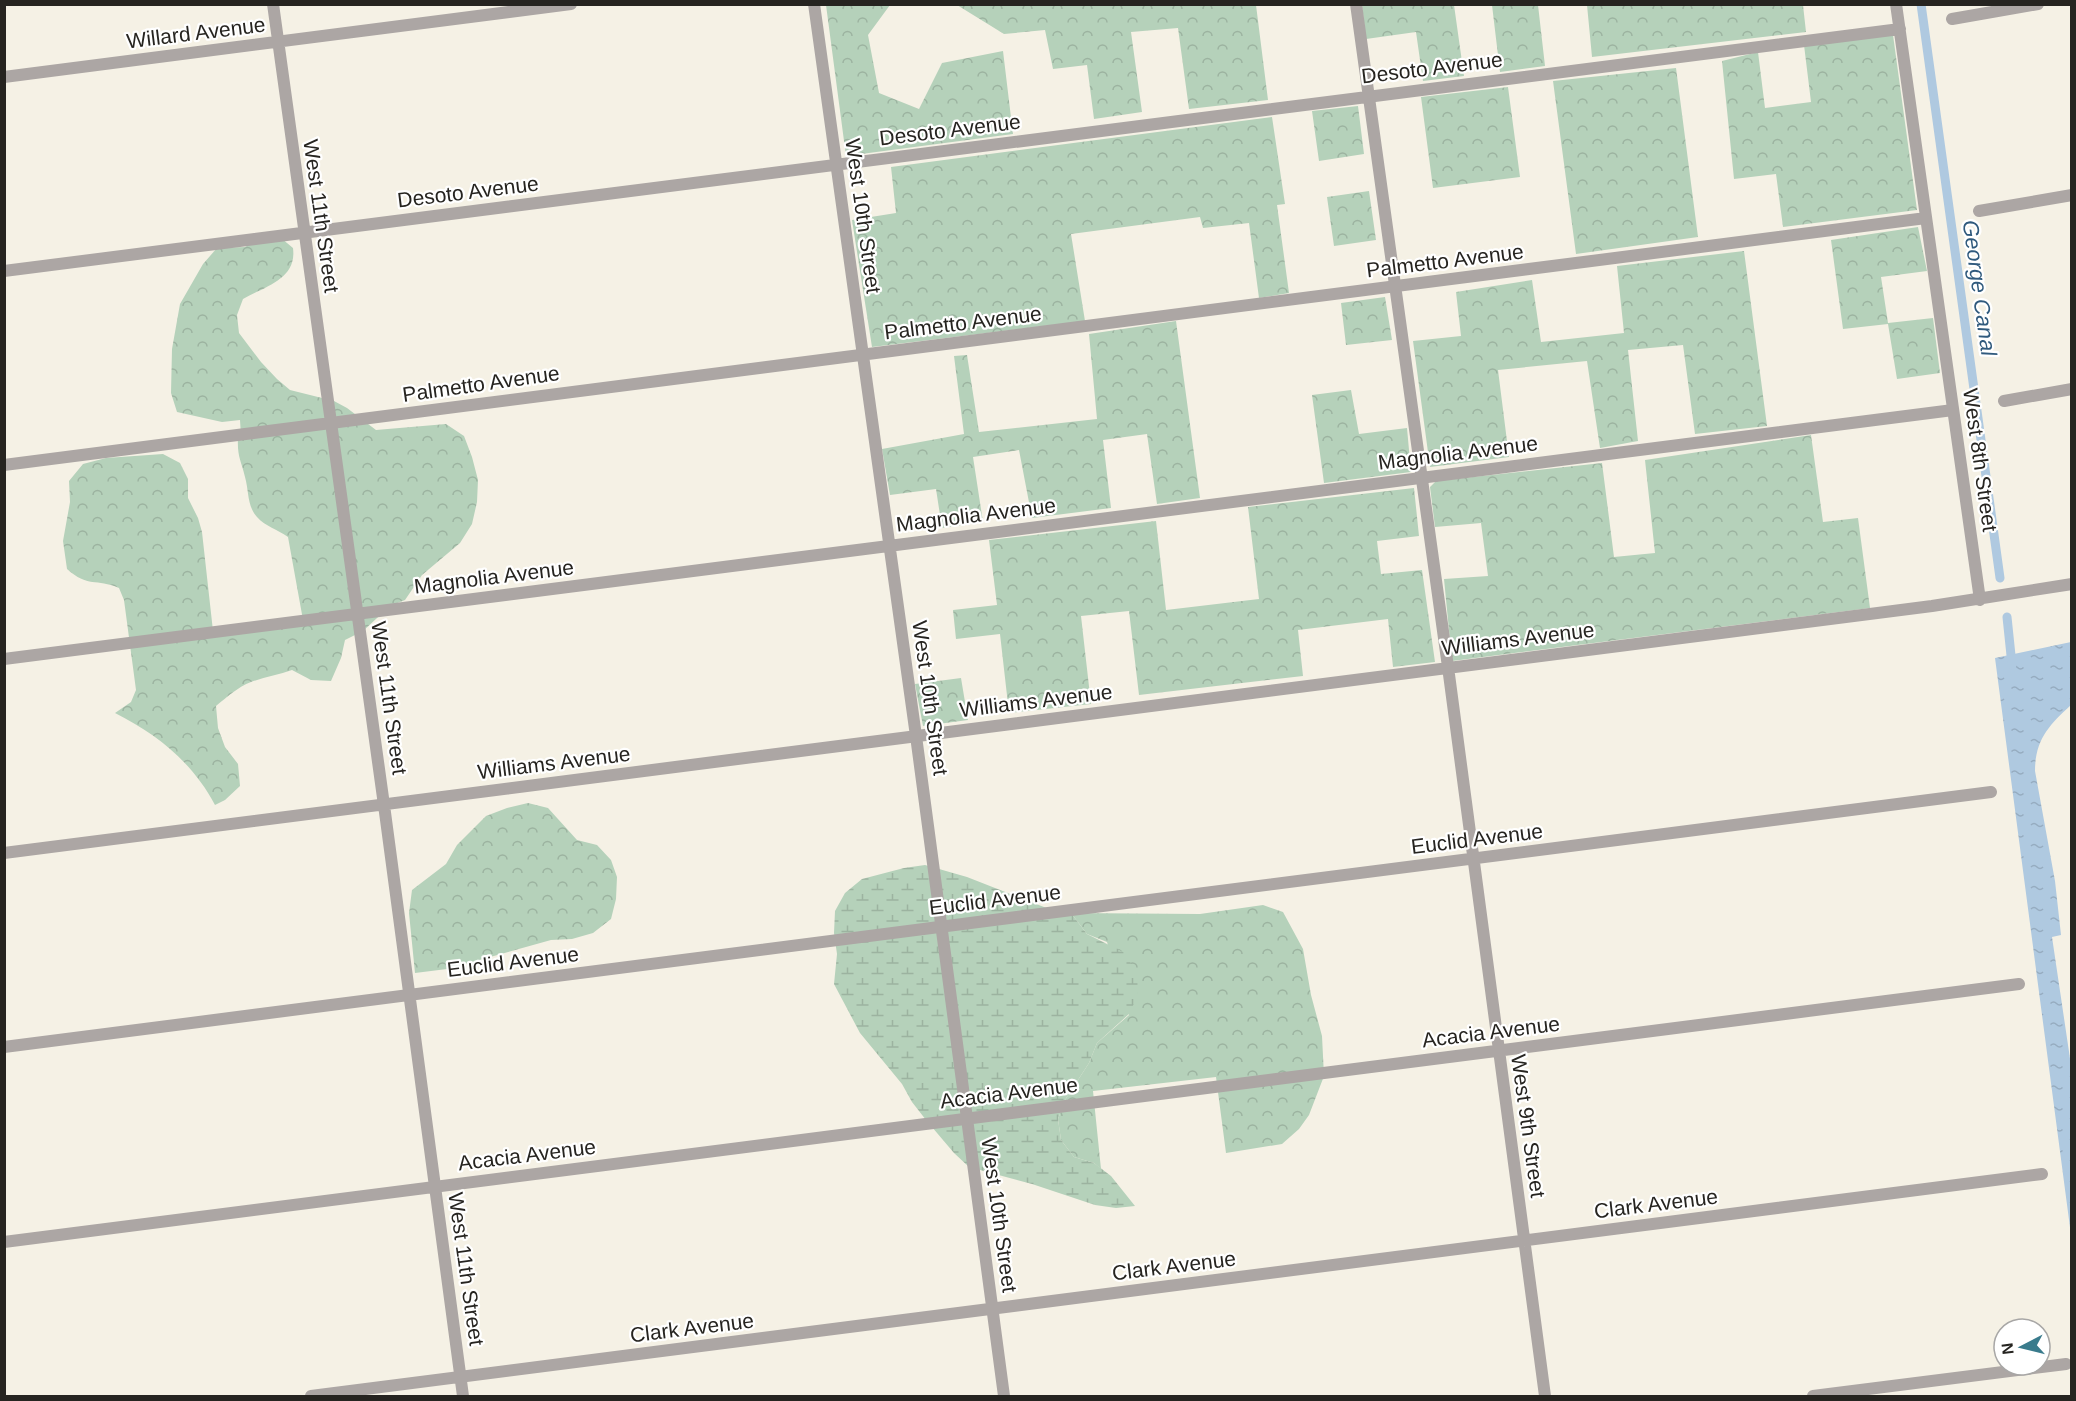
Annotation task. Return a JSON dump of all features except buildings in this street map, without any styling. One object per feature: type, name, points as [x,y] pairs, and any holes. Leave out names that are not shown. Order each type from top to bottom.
[{"type":"street","name":"West 11th Street","points":[[273,4],[463,1396]]},
{"type":"street","name":"Willard Avenue","points":[[4,77],[571,4]]},
{"type":"street","name":"West 10th Street","points":[[814,4],[942,926],[1004,1396]]},
{"type":"street","name":"West 9th Street","points":[[1356,4],[1448,667],[1545,1396]]},
{"type":"street","name":"West 8th Street","points":[[1896,4],[1980,600]]},
{"type":"street","points":[[1952,19],[2038,4]]},
{"type":"street","name":"Desoto Avenue","points":[[4,271],[1900,28]]},
{"type":"street","points":[[1979,211],[2072,195]]},
{"type":"street","name":"Palmetto Avenue","points":[[4,465],[1926,218]]},
{"type":"street","points":[[2004,400],[2072,389]]},
{"type":"street","name":"Magnolia Avenue","points":[[4,659],[1953,410]]},
{"type":"street","name":"Williams Avenue","points":[[4,853],[1980,600],[2072,584]]},
{"type":"street","name":"Euclid Avenue","points":[[4,1047],[1991,792]]},
{"type":"street","name":"Acacia Avenue","points":[[4,1242],[2019,984]]},
{"type":"street","name":"Clark Avenue","points":[[311,1396],[2042,1174]]},
{"type":"street","points":[[1813,1396],[2066,1364]]},
{"type":"green space","points":[[826,5],[890,5],[868,35],[879,93],[919,109],[942,63],[1003,51],[1013,134],[846,156]]},
{"type":"green space","points":[[957,5],[1256,5],[1268,100],[1189,109],[1178,28],[1131,32],[1142,112],[1094,119],[1087,65],[1053,69],[1045,30],[1004,34]]},
{"type":"green space","points":[[1362,5],[1454,5],[1464,76],[1423,81],[1416,32],[1366,39]]},
{"type":"green space","points":[[1492,5],[1538,5],[1545,66],[1500,72]]},
{"type":"green space","points":[[1587,5],[1803,5],[1806,32],[1592,57]]},
{"type":"green space","points":[[1893,35],[1917,210],[1783,227],[1776,174],[1734,179],[1722,61],[1758,52],[1765,108],[1811,102],[1804,45]]},
{"type":"green space","points":[[1676,68],[1698,237],[1576,254],[1553,81]]},
{"type":"green space","points":[[1508,87],[1520,177],[1433,188],[1421,97]]},
{"type":"green space","points":[[1358,106],[1364,154],[1319,161],[1312,111]]},
{"type":"green space","points":[[1272,117],[1285,204],[1277,205],[1289,293],[1259,298],[1249,223],[1203,228],[1200,217],[1071,234],[1085,321],[872,347],[852,220],[896,213],[891,167]]},
{"type":"green space","points":[[1369,191],[1376,240],[1334,246],[1327,197]]},
{"type":"green space","points":[[1918,227],[1927,271],[1881,277],[1888,323],[1933,318],[1940,373],[1897,379],[1888,324],[1843,329],[1831,240]]},
{"type":"green space","points":[[281,238],[293,248],[290,267],[278,280],[243,299],[237,315],[239,333],[261,362],[290,390],[334,401],[376,430],[446,424],[464,436],[478,480],[477,502],[472,524],[460,543],[422,575],[405,600],[390,606],[363,631],[345,640],[341,658],[331,681],[311,680],[292,670],[246,684],[216,706],[218,728],[225,747],[238,764],[240,786],[225,800],[215,805],[196,776],[172,751],[145,730],[115,713],[131,702],[136,690],[124,600],[119,588],[81,579],[67,569],[63,541],[70,502],[69,481],[83,464],[106,458],[163,454],[180,463],[188,479],[188,498],[202,532],[213,631],[303,620],[288,537],[260,520],[250,503],[238,449],[238,437],[241,436],[240,420],[222,422],[177,412],[171,393],[172,349],[180,304],[203,264],[217,248],[245,247],[254,242]]},
{"type":"green space","points":[[1744,251],[1767,426],[1695,434],[1683,345],[1628,350],[1638,441],[1600,448],[1587,361],[1498,370],[1509,457],[1430,467],[1413,341],[1461,336],[1456,292],[1532,280],[1541,342],[1624,333],[1617,266]]},
{"type":"green space","points":[[1385,297],[1392,340],[1346,345],[1341,303]]},
{"type":"green space","points":[[1176,321],[1200,498],[1157,504],[1147,434],[1103,440],[1111,508],[1032,518],[1019,450],[973,457],[983,522],[942,528],[936,489],[890,495],[882,449],[964,434],[954,356],[967,355],[979,432],[1097,419],[1089,334]]},
{"type":"green space","points":[[1351,390],[1359,434],[1407,428],[1411,472],[1324,483],[1312,395]]},
{"type":"green space","points":[[1811,435],[1823,522],[1858,518],[1870,608],[1452,661],[1444,579],[1488,576],[1481,523],[1435,527],[1430,487],[1436,481],[1602,463],[1614,557],[1655,553],[1645,460]]},
{"type":"green space","points":[[1414,488],[1419,536],[1377,541],[1381,574],[1422,570],[1435,662],[1393,667],[1388,619],[1298,630],[1303,676],[1139,695],[1129,611],[1081,616],[1091,704],[1009,713],[1000,634],[956,639],[953,610],[997,605],[989,540],[1156,521],[1166,610],[1259,599],[1248,507]]},
{"type":"green space","points":[[961,678],[968,720],[923,726],[915,684]]},
{"type":"green space","points":[[528,803],[548,808],[577,840],[597,845],[611,860],[617,877],[616,899],[611,919],[593,933],[572,939],[551,940],[447,969],[415,973],[409,913],[412,890],[446,864],[457,845],[486,816]]},
{"type":"green space","points":[[925,865],[967,877],[1049,909],[1071,913],[1087,934],[1125,953],[1137,974],[1138,995],[1129,1014],[1097,1043],[1089,1063],[1065,1100],[1058,1119],[1061,1140],[1074,1157],[1094,1163],[1111,1176],[1135,1206],[1116,1208],[1095,1205],[1032,1184],[969,1167],[926,1120],[902,1084],[860,1033],[834,984],[837,954],[834,933],[835,911],[845,893],[862,879]]},
{"type":"green space","points":[[1263,905],[1283,912],[1303,949],[1311,995],[1322,1036],[1324,1076],[1309,1115],[1299,1129],[1282,1144],[1226,1153],[1216,1077],[1093,1091],[1101,1169],[1094,1163],[1074,1157],[1061,1140],[1058,1119],[1065,1100],[1089,1063],[1097,1043],[1129,1015],[1107,942],[1087,934],[1071,913],[1200,914]]},
{"type":"water","points":[[2071,642],[2071,705],[2056,719],[2045,734],[2038,750],[2035,771],[2055,881],[2061,935],[2052,937],[2072,1072],[2071,1235],[1995,658]]},
{"type":"waterway","name":"George Canal","points":[[1921,4],[2000,578]]},
{"type":"waterway","name":"George Canal","points":[[2007,617],[2012,665]]}]
